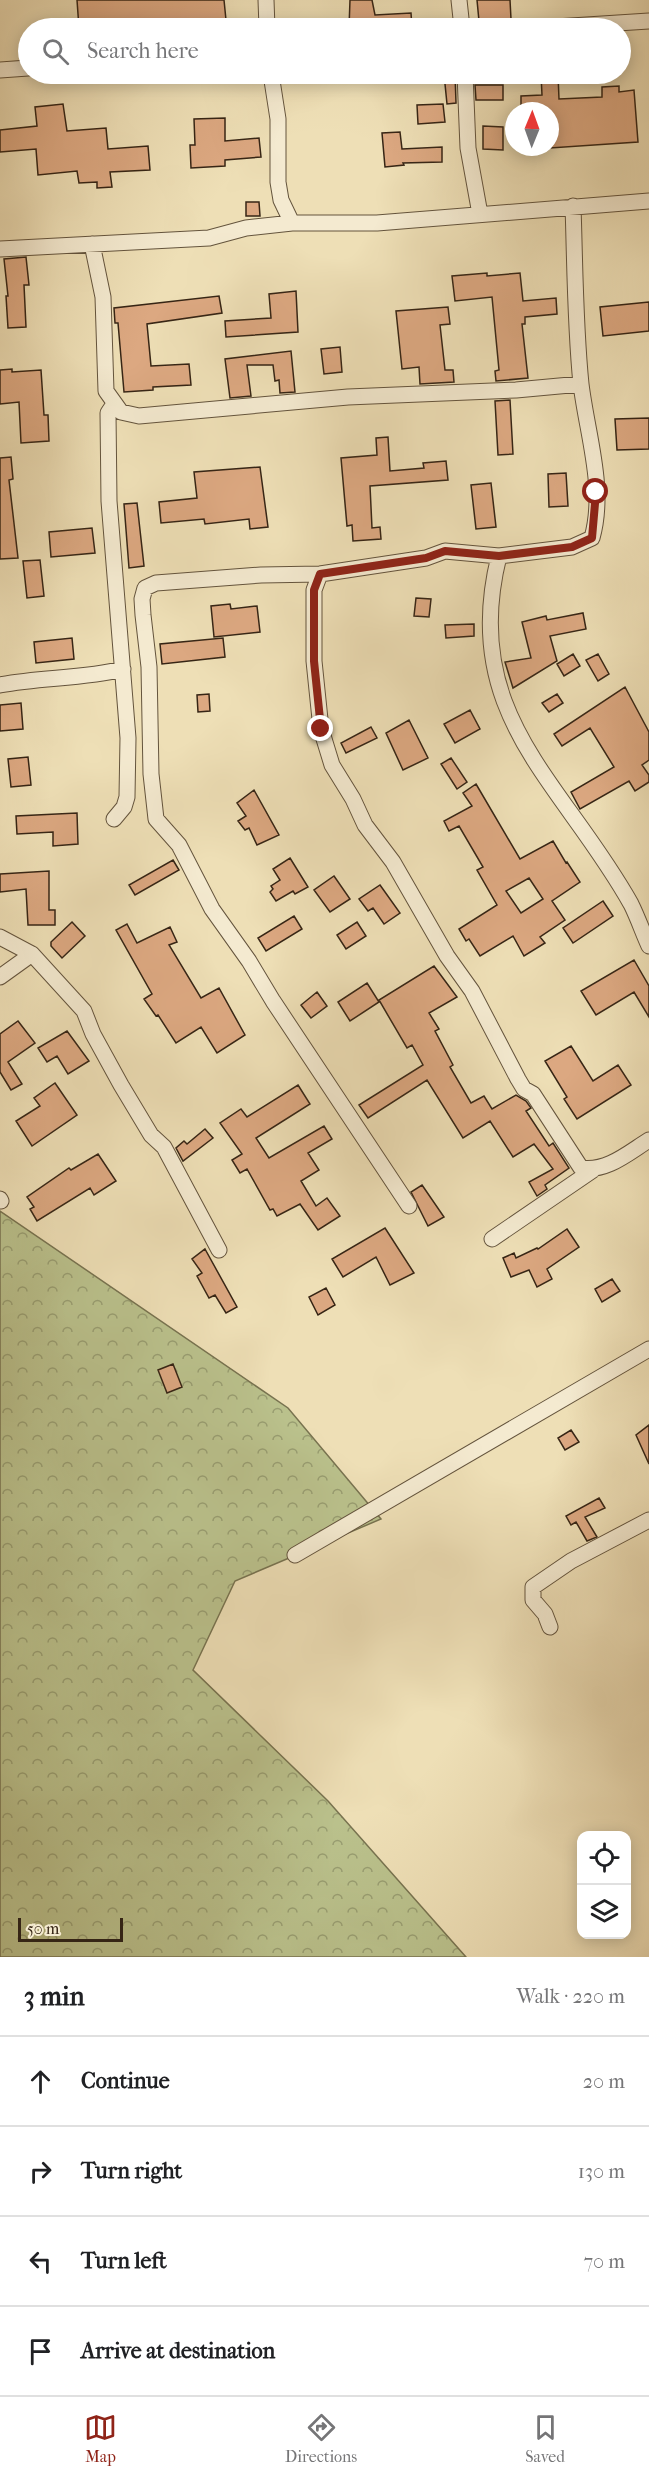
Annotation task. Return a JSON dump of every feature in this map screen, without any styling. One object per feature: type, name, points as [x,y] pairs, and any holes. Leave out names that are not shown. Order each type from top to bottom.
[{"type":"street","points":[[266,0],[267,18]]},
{"type":"street","points":[[459,0],[461,18]]},
{"type":"street","points":[[631,22],[649,21]]},
{"type":"street","points":[[0,70],[18,69]]},
{"type":"street","points":[[273,84],[278,119],[278,182],[281,200],[292,223]]},
{"type":"street","points":[[465,84],[468,148],[480,214]]},
{"type":"street","points":[[0,249],[210,238],[246,228],[292,223],[377,223],[649,201]]},
{"type":"street","points":[[409,1206],[249,961],[212,909],[179,845],[156,819],[151,774],[149,667],[142,599],[145,588],[156,583],[261,575],[320,574],[426,558],[445,551],[499,556],[572,547],[592,538],[596,492],[592,449],[581,384],[573,206]]},
{"type":"street","points":[[92,244],[103,297],[106,391],[121,412],[139,416],[348,397],[516,390],[581,384]]},
{"type":"street","points":[[114,404],[108,413],[109,501],[123,669],[122,687],[128,738],[128,797],[124,807],[114,819]]},
{"type":"street","points":[[499,556],[493,580],[489,639],[494,667],[507,709],[514,727],[538,767],[632,906],[649,946]]},
{"type":"street","points":[[320,574],[314,590],[314,661],[321,729],[332,765],[353,799],[365,825],[393,862],[447,956],[472,991],[525,1089],[533,1094],[581,1168],[592,1170]]},
{"type":"street","points":[[0,685],[85,676],[123,669]]},
{"type":"street","points":[[0,936],[32,954],[84,1011],[93,1034],[121,1085],[151,1135],[164,1147],[219,1250]]},
{"type":"street","points":[[0,977],[32,954]]},
{"type":"street","points":[[492,1239],[592,1170],[606,1166],[649,1140]]},
{"type":"street","points":[[295,1555],[649,1349]]},
{"type":"street","points":[[550,1627],[545,1614],[533,1600],[533,1587],[571,1561],[649,1520]]},
{"type":"green space","points":[[0,1211],[288,1408],[381,1519],[235,1581],[193,1670],[328,1801],[466,1957],[0,1957]]},
{"type":"building","points":[[77,0],[224,0],[226,18],[78,18]]},
{"type":"building","points":[[350,0],[372,0],[375,15],[411,13],[411,18],[349,18]]},
{"type":"building","points":[[477,0],[510,0],[511,18],[479,18]]},
{"type":"building","points":[[445,84],[455,84],[456,103],[447,104]]},
{"type":"building","points":[[541,84],[558,84],[559,99],[602,97],[602,87],[619,86],[619,92],[634,90],[638,142],[559,147],[559,102],[521,102],[521,96],[542,95]]},
{"type":"building","points":[[475,85],[503,85],[503,100],[476,100]]},
{"type":"building","points":[[63,104],[67,131],[106,128],[108,149],[148,146],[150,170],[110,172],[112,187],[97,188],[97,182],[79,183],[77,171],[38,175],[36,149],[0,152],[0,130],[37,126],[35,107]]},
{"type":"building","points":[[443,104],[445,122],[418,124],[417,105]]},
{"type":"building","points":[[225,118],[225,141],[259,138],[261,157],[225,160],[225,166],[191,168],[190,145],[195,145],[194,119]]},
{"type":"building","points":[[483,126],[503,127],[503,150],[483,149]]},
{"type":"building","points":[[400,132],[402,149],[442,147],[442,162],[403,163],[404,165],[385,167],[382,133]]},
{"type":"building","points":[[246,202],[259,202],[260,216],[246,216]]},
{"type":"building","points":[[26,257],[29,285],[24,285],[26,327],[8,328],[6,296],[8,296],[4,259]]},
{"type":"building","points":[[487,273],[487,276],[520,273],[523,301],[556,298],[557,314],[525,317],[525,324],[522,324],[528,378],[496,381],[495,371],[499,370],[492,297],[455,301],[452,276]]},
{"type":"building","points":[[296,291],[298,332],[226,337],[225,321],[271,318],[269,294]]},
{"type":"building","points":[[219,296],[222,313],[147,324],[151,366],[189,364],[191,385],[153,387],[153,390],[124,392],[118,323],[115,323],[114,308]]},
{"type":"building","points":[[649,302],[649,331],[603,336],[600,307]]},
{"type":"building","points":[[448,307],[450,324],[440,325],[445,370],[453,370],[454,382],[420,384],[419,367],[402,369],[396,311]]},
{"type":"building","points":[[340,347],[342,372],[324,374],[321,349]]},
{"type":"building","points":[[291,351],[295,392],[280,393],[279,380],[275,381],[273,365],[247,365],[251,396],[230,398],[225,359]]},
{"type":"building","points":[[12,369],[12,372],[41,370],[44,415],[48,415],[49,441],[21,443],[19,402],[0,404],[0,370]]},
{"type":"building","points":[[510,400],[513,454],[498,455],[495,401]]},
{"type":"building","points":[[649,418],[649,449],[617,450],[615,419]]},
{"type":"building","points":[[388,437],[390,471],[424,468],[423,463],[446,461],[448,480],[370,486],[372,528],[380,527],[381,539],[353,541],[352,525],[347,526],[341,458],[377,455],[376,438]]},
{"type":"building","points":[[11,457],[13,479],[9,480],[18,558],[0,559],[0,458]]},
{"type":"building","points":[[260,467],[268,527],[250,529],[249,519],[205,524],[204,519],[161,523],[159,502],[197,498],[194,472]]},
{"type":"building","points":[[566,473],[568,506],[549,507],[548,474]]},
{"type":"building","points":[[491,483],[496,527],[476,529],[471,485]]},
{"type":"building","points":[[137,503],[144,566],[129,568],[124,504]]},
{"type":"building","points":[[92,528],[95,553],[51,557],[49,532]]},
{"type":"building","points":[[40,560],[44,596],[27,598],[23,561]]},
{"type":"building","points":[[416,598],[431,599],[429,617],[414,616]]},
{"type":"building","points":[[230,604],[231,609],[257,606],[260,632],[214,637],[211,606]]},
{"type":"building","points":[[583,613],[586,629],[550,636],[557,661],[513,688],[505,662],[531,658],[522,622],[546,616],[547,620]]},
{"type":"building","points":[[474,624],[474,636],[446,638],[445,625]]},
{"type":"building","points":[[72,638],[74,659],[36,663],[34,642]]},
{"type":"building","points":[[223,638],[225,657],[162,664],[160,644]]},
{"type":"building","points":[[573,654],[580,666],[564,676],[557,664]]},
{"type":"building","points":[[598,654],[609,674],[598,681],[586,660]]},
{"type":"building","points":[[625,687],[649,732],[649,760],[642,765],[649,775],[649,782],[635,791],[629,781],[580,809],[571,792],[614,767],[590,728],[562,746],[554,734]]},
{"type":"building","points":[[209,694],[210,711],[198,712],[197,695]]},
{"type":"building","points":[[557,694],[563,703],[549,712],[542,703]]},
{"type":"building","points":[[21,703],[23,729],[0,731],[0,705]]},
{"type":"building","points":[[470,710],[480,729],[455,743],[444,724]]},
{"type":"building","points":[[409,720],[428,758],[403,770],[386,733]]},
{"type":"building","points":[[371,727],[377,738],[346,753],[341,743]]},
{"type":"building","points":[[28,757],[31,785],[11,787],[8,759]]},
{"type":"building","points":[[451,758],[467,782],[457,789],[441,764]]},
{"type":"building","points":[[476,784],[520,859],[553,841],[580,882],[552,901],[565,920],[540,937],[545,943],[524,956],[513,936],[480,956],[469,939],[466,941],[459,929],[497,905],[477,870],[483,867],[459,826],[449,831],[444,821],[472,806],[463,793]],"holes":[[[529,878],[543,899],[521,913],[506,891]]]},
{"type":"building","points":[[254,790],[279,835],[257,845],[249,828],[245,830],[238,821],[246,816],[237,803]]},
{"type":"building","points":[[77,813],[78,844],[53,846],[53,832],[17,834],[16,816]]},
{"type":"building","points":[[290,858],[308,887],[295,894],[293,891],[276,901],[270,892],[273,889],[271,886],[280,880],[273,869]]},
{"type":"building","points":[[173,860],[179,870],[135,895],[129,885]]},
{"type":"building","points":[[49,871],[49,910],[55,910],[55,925],[28,925],[26,889],[0,892],[0,874]]},
{"type":"building","points":[[334,876],[350,899],[330,912],[314,890]]},
{"type":"building","points":[[380,885],[400,913],[384,924],[373,908],[368,911],[359,899]]},
{"type":"building","points":[[603,901],[613,916],[573,943],[563,928]]},
{"type":"building","points":[[294,916],[302,929],[266,951],[258,938]]},
{"type":"building","points":[[72,922],[85,936],[62,958],[51,946],[51,942]]},
{"type":"building","points":[[357,922],[366,936],[346,949],[337,935]]},
{"type":"building","points":[[127,924],[137,943],[170,927],[177,942],[169,945],[201,998],[219,988],[245,1035],[217,1053],[201,1027],[176,1043],[158,1015],[156,1016],[144,999],[152,994],[116,930]]},
{"type":"building","points":[[634,960],[649,986],[649,1017],[634,992],[596,1015],[581,991]]},
{"type":"building","points":[[434,966],[457,997],[429,1013],[439,1029],[435,1031],[453,1065],[450,1067],[471,1103],[484,1096],[492,1109],[516,1095],[526,1101],[531,1108],[526,1111],[549,1146],[553,1143],[569,1168],[545,1185],[547,1189],[537,1196],[529,1182],[553,1169],[534,1144],[513,1157],[490,1121],[463,1138],[427,1080],[368,1118],[359,1105],[423,1065],[412,1045],[407,1048],[379,1000]]},
{"type":"building","points":[[367,983],[379,1002],[350,1021],[338,1002]]},
{"type":"building","points":[[317,992],[327,1006],[311,1018],[301,1005]]},
{"type":"building","points":[[18,1021],[35,1043],[8,1062],[22,1084],[11,1090],[0,1072],[0,1034]]},
{"type":"building","points":[[67,1031],[89,1061],[68,1074],[57,1056],[47,1062],[38,1048]]},
{"type":"building","points":[[571,1046],[593,1081],[618,1065],[631,1085],[577,1119],[564,1099],[567,1097],[545,1061]]},
{"type":"building","points":[[55,1083],[77,1115],[32,1146],[16,1121],[40,1106],[34,1098]]},
{"type":"building","points":[[298,1085],[310,1104],[256,1138],[269,1158],[324,1126],[332,1139],[308,1153],[319,1170],[301,1181],[316,1206],[327,1198],[340,1216],[318,1230],[300,1204],[277,1216],[273,1209],[270,1210],[247,1169],[240,1173],[232,1160],[242,1154],[220,1123],[241,1109],[247,1117]]},
{"type":"building","points":[[205,1129],[213,1138],[183,1161],[176,1148],[184,1141],[187,1144]]},
{"type":"building","points":[[98,1154],[116,1181],[94,1195],[90,1188],[37,1221],[30,1209],[34,1207],[27,1197],[69,1168],[71,1170]]},
{"type":"building","points":[[422,1185],[444,1217],[428,1226],[411,1192]]},
{"type":"building","points":[[385,1228],[414,1273],[390,1285],[376,1257],[343,1277],[332,1259]]},
{"type":"building","points":[[567,1229],[579,1247],[547,1269],[552,1279],[537,1287],[529,1270],[511,1277],[503,1258],[514,1253],[516,1258],[538,1249]]},
{"type":"building","points":[[205,1249],[237,1307],[226,1313],[215,1295],[209,1298],[197,1276],[202,1273],[192,1259]]},
{"type":"building","points":[[612,1279],[620,1291],[602,1302],[595,1289]]},
{"type":"building","points":[[326,1288],[335,1305],[318,1315],[309,1297]]},
{"type":"building","points":[[173,1364],[182,1387],[167,1393],[158,1370]]},
{"type":"building","points":[[649,1425],[649,1464],[636,1435]]},
{"type":"building","points":[[571,1430],[579,1442],[565,1450],[558,1438]]},
{"type":"building","points":[[599,1498],[605,1508],[585,1517],[597,1537],[587,1541],[576,1522],[571,1525],[566,1516]]},
{"type":"route","points":[[321,729],[314,661],[314,590],[320,574],[426,558],[445,551],[499,556],[572,547],[592,538],[595,528],[596,492]]}]
